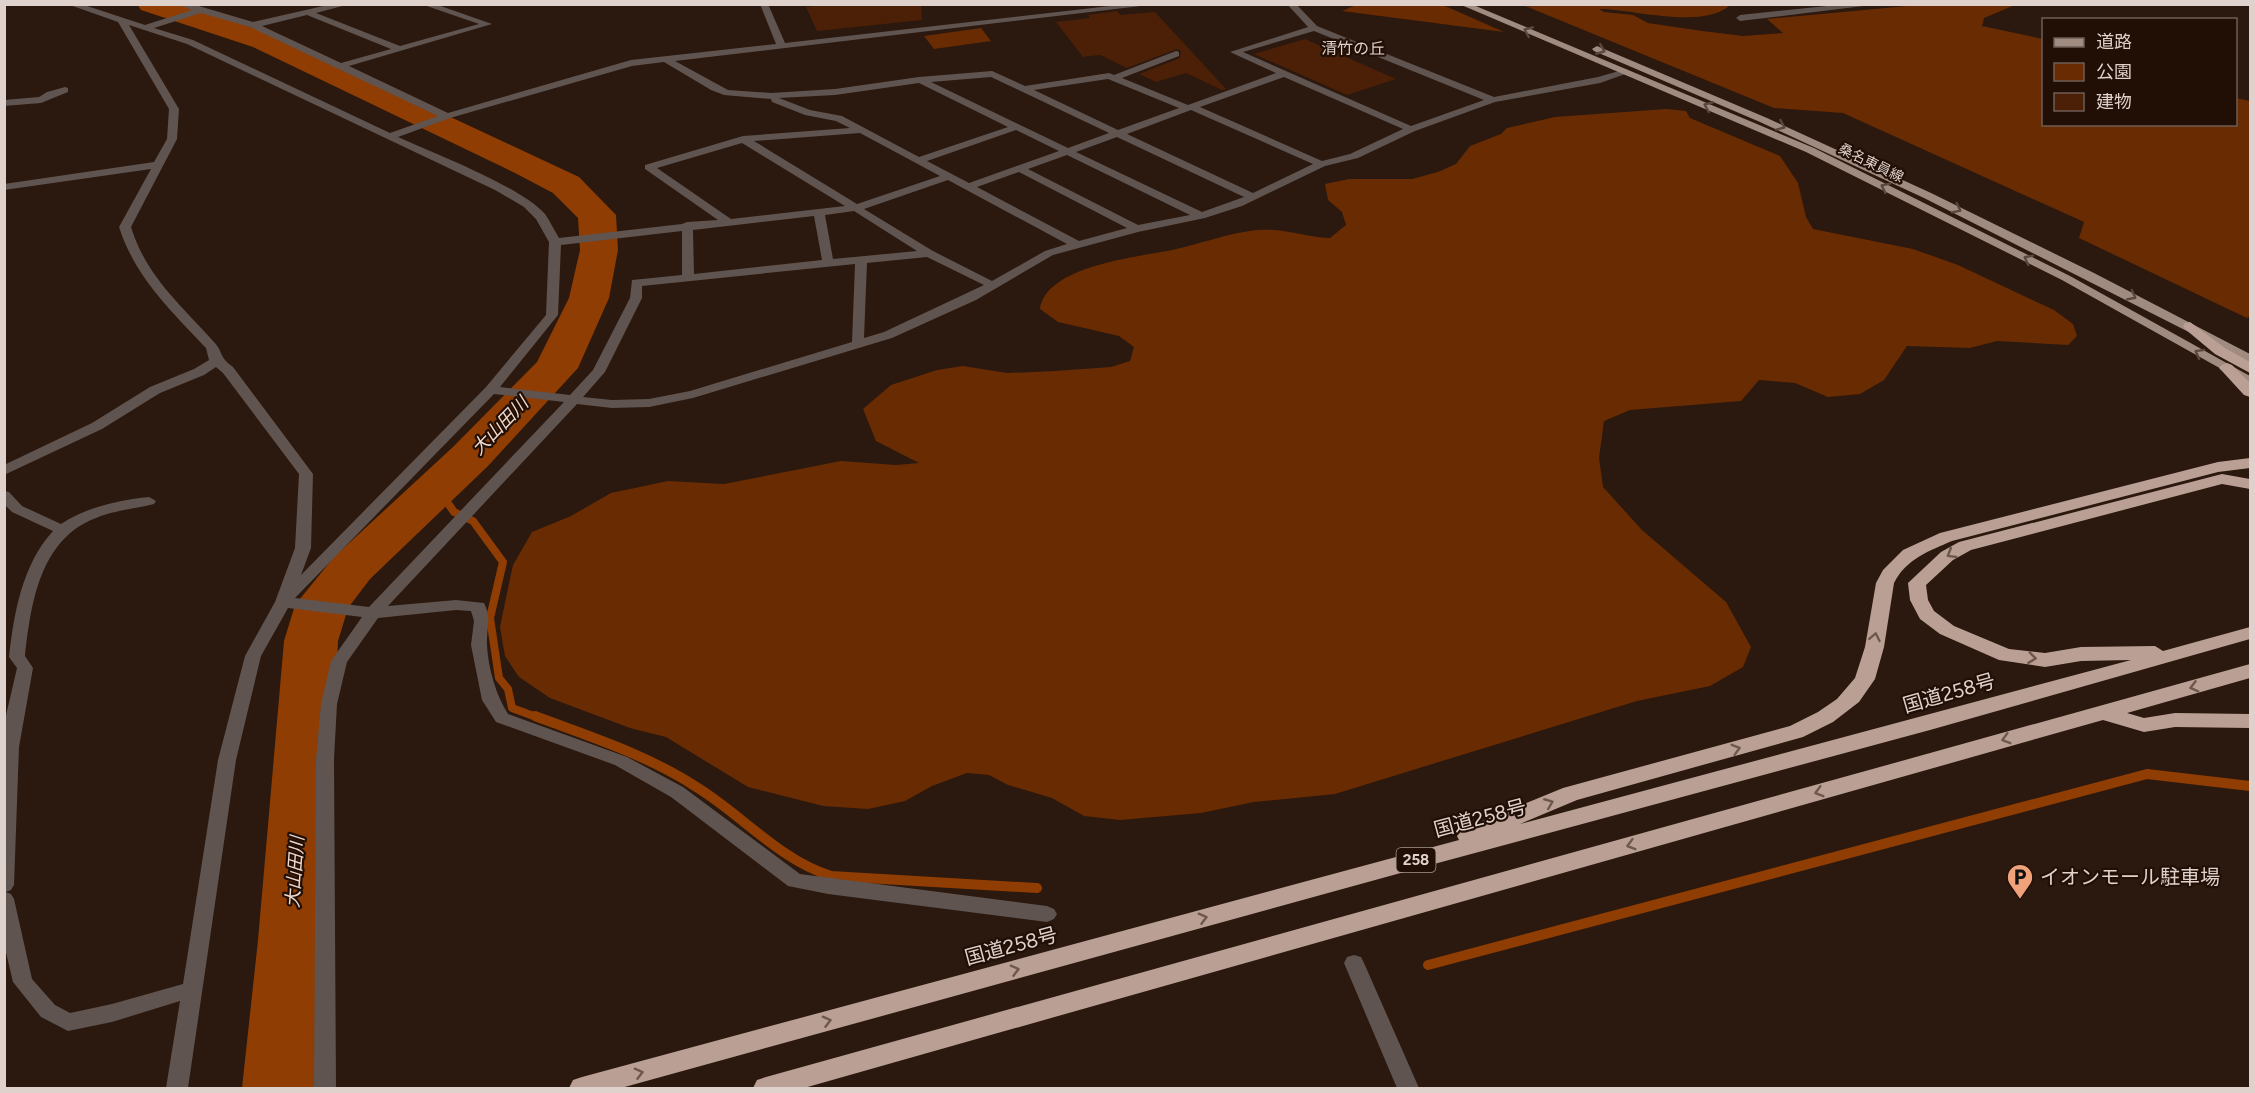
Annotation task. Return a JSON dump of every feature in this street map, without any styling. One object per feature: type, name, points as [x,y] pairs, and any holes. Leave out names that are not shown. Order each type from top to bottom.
[{"type":"highway","points":[[2190,326],[2220,351],[2250,368]]},
{"type":"highway","points":[[2227,368],[2250,392]]},
{"type":"highway","points":[[2220,473],[2250,455]]},
{"type":"highway","points":[[2177,653],[2081,654],[2045,660],[2006,655],[1956,635],[1928,615],[1919,600],[1917,583],[1947,555],[1965,546],[2250,463]]},
{"type":"highway","points":[[1397,865],[1571,794],[1796,732],[1824,720],[1846,701],[1865,679],[1885,583],[1889,572],[1904,556],[1946,537],[2220,473],[2250,472]]},
{"type":"highway","points":[[2220,473],[2250,484]]},
{"type":"highway","name":"国道258号","points":[[582,1089],[1397,865],[1930,723],[2250,633]]},
{"type":"highway","points":[[766,1089],[2250,671]]},
{"type":"highway","points":[[2102,712],[2144,725],[2175,720],[2250,721]]},
{"type":"main road","name":"桑名東員線","points":[[1463,4],[1810,150],[2066,278],[2250,381]]},
{"type":"main road","name":"桑名東員線","points":[[1488,4],[1725,101],[1838,151],[2080,269],[2250,359]]},
{"type":"street","points":[[71,4],[121,19],[152,25],[394,134],[528,205],[541,217],[555,242],[552,315],[491,390],[283,602]]},
{"type":"street","points":[[181,4],[253,26],[443,117]]},
{"type":"street","points":[[253,26],[346,4]]},
{"type":"street","points":[[340,66],[488,24],[425,4]]},
{"type":"street","points":[[764,4],[781,45]]},
{"type":"street","points":[[394,134],[613,66],[1076,8],[1154,4]]},
{"type":"street","points":[[1291,4],[1314,28],[1493,100]]},
{"type":"street","points":[[1791,4],[1801,11]]},
{"type":"street","points":[[1740,18],[1876,4]]},
{"type":"street","points":[[152,25],[198,11]]},
{"type":"street","points":[[308,13],[399,49]]},
{"type":"street","points":[[121,19],[174,109],[172,139],[156,165],[125,227],[129,247],[146,276],[212,347],[216,361],[228,370],[306,474],[303,548],[283,602],[253,656],[227,760],[177,1089]]},
{"type":"street","points":[[1314,28],[1235,52],[1410,129]]},
{"type":"street","points":[[1117,77],[1176,54]]},
{"type":"street","points":[[664,58],[714,88],[727,93],[771,96],[835,92],[919,80],[982,73],[992,74],[1251,196]]},
{"type":"street","points":[[491,390],[612,404],[649,402],[693,394],[904,328],[992,285],[1049,253],[1137,229],[1201,216],[1238,204],[1321,164],[1354,156],[1410,129],[1493,100],[1600,80],[1626,72]]},
{"type":"street","points":[[971,186],[1283,74]]},
{"type":"street","points":[[1023,89],[1098,76],[1117,77],[1321,164]]},
{"type":"street","points":[[919,80],[1201,216]]},
{"type":"street","points":[[4,103],[41,100],[50,94],[65,90]]},
{"type":"street","points":[[771,96],[808,112],[840,118],[971,186],[1077,245]]},
{"type":"street","points":[[919,160],[1017,127]]},
{"type":"street","points":[[727,221],[649,167],[743,138],[862,130]]},
{"type":"street","points":[[743,138],[929,253],[992,285]]},
{"type":"street","points":[[4,187],[156,165]]},
{"type":"street","points":[[1020,169],[1137,229]]},
{"type":"street","points":[[555,242],[687,225],[855,208],[951,176]]},
{"type":"street","points":[[819,212],[828,262]]},
{"type":"street","points":[[687,225],[688,277]]},
{"type":"street","points":[[325,1089],[325,759],[329,704],[339,661],[373,613],[465,518],[599,372],[619,337],[636,298],[636,283],[929,253]]},
{"type":"street","points":[[858,342],[861,260]]},
{"type":"street","points":[[4,471],[39,452],[97,426],[155,390],[199,372],[216,361]]},
{"type":"street","points":[[4,495],[17,509],[62,530]]},
{"type":"street","points":[[4,885],[12,747],[19,687],[25,668],[17,657],[20,628],[34,573],[62,530],[89,516],[128,503],[149,501]]},
{"type":"street","points":[[283,602],[373,613],[456,605],[478,607],[482,621],[479,645],[490,700],[502,718],[621,761],[677,792],[795,880],[828,887],[1047,914]]},
{"type":"street","points":[[4,899],[9,940],[23,982],[48,1011],[68,1022],[112,1013],[193,989]]},
{"type":"street","points":[[1354,963],[1408,1089]]},
{"type":"green space","points":[[1356,5],[1443,5],[1504,32],[1342,11]]},
{"type":"green space","points":[[1523,5],[1532,7],[1528,5],[1730,5],[1718,12],[1686,17],[1599,9],[1604,12],[1633,15],[1648,23],[1743,36],[1783,33],[1767,19],[1918,5],[2015,5],[1984,18],[1982,26],[2042,39],[2042,126],[2237,126],[2237,98],[2250,101],[2250,316],[2247,318],[2079,238],[2084,222],[1843,113],[1774,108]]},
{"type":"green space","points":[[981,28],[991,41],[934,49],[924,36]]},
{"type":"green space","points":[[1666,109],[1686,111],[1690,118],[1780,156],[1798,183],[1806,217],[1813,229],[1913,249],[1958,265],[2054,310],[2073,324],[2077,336],[2068,345],[1997,341],[1970,348],[1907,346],[1884,380],[1860,394],[1828,397],[1795,383],[1759,380],[1741,401],[1630,410],[1604,421],[1599,458],[1603,487],[1642,530],[1726,602],[1751,647],[1743,667],[1710,686],[1637,701],[1335,794],[1254,802],[1201,813],[1120,820],[1084,816],[1052,798],[1008,785],[989,775],[967,773],[932,786],[905,801],[868,809],[823,806],[748,787],[666,737],[630,728],[550,698],[519,677],[505,656],[500,627],[513,565],[532,532],[571,516],[611,493],[668,481],[724,484],[841,461],[896,465],[919,463],[876,441],[863,409],[891,385],[937,370],[963,366],[1007,373],[1111,367],[1130,361],[1134,347],[1119,336],[1058,322],[1040,309],[1046,294],[1058,283],[1075,273],[1116,260],[1172,250],[1246,231],[1276,230],[1330,238],[1346,225],[1342,212],[1328,200],[1325,184],[1349,179],[1412,179],[1438,172],[1456,164],[1470,146],[1501,134],[1507,128],[1555,117]]},
{"type":"building","points":[[832,4],[921,4],[922,20],[817,31],[806,7]]},
{"type":"building","points":[[1117,11],[1120,15],[1155,12],[1226,89],[1222,90],[1186,73],[1156,82],[1139,74],[1180,58],[1181,51],[1177,49],[1127,68],[1100,55],[1083,57],[1056,22],[1090,18],[1088,15]]},
{"type":"building","points":[[1305,39],[1396,79],[1347,95],[1254,54]]},
{"type":"waterway","name":"大山田川","points":[[151,4],[264,41],[528,165],[566,185],[597,215],[599,250],[589,298],[556,368],[471,456],[352,568],[322,605],[311,641],[292,940],[279,1088]]},
{"type":"waterway","points":[[436,486],[454,512],[473,521],[503,562],[490,618],[499,678],[508,689],[512,708],[539,718]]},
{"type":"waterway","points":[[535,716],[619,748],[679,776],[715,799],[778,849],[812,869],[831,876],[1037,888]]},
{"type":"waterway","points":[[1428,965],[2147,774],[2250,786]]},
{"type":"place","name":"イオンモール駐車場","points":[[2020,900]]},
{"type":"district","name":"清竹の丘","points":[[1353,48]]}]
